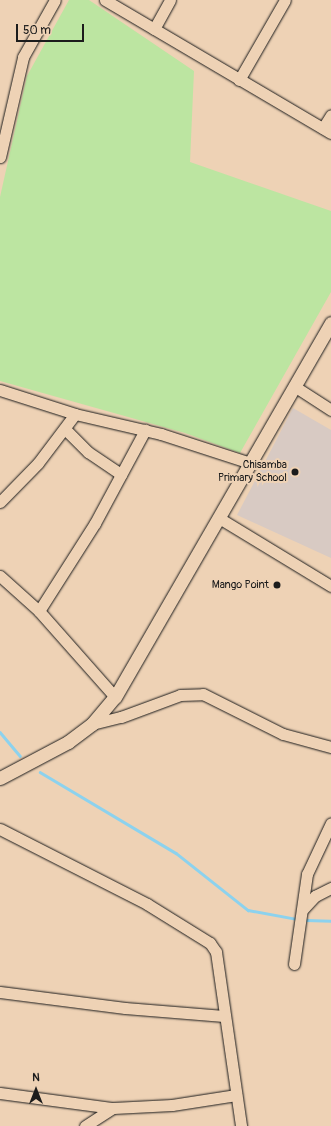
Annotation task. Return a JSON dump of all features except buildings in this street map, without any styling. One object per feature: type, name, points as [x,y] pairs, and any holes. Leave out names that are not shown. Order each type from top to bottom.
[{"type":"street","points":[[0,157],[23,57],[55,0]]},
{"type":"street","points":[[105,0],[327,131],[331,115]]},
{"type":"street","points":[[154,29],[170,0]]},
{"type":"street","points":[[239,80],[285,0]]},
{"type":"street","points":[[0,778],[51,753],[92,724],[115,697],[331,323]]},
{"type":"street","points":[[294,386],[331,410]]},
{"type":"street","points":[[0,390],[75,414],[145,430],[250,463]]},
{"type":"street","points":[[0,502],[38,463],[75,414]]},
{"type":"street","points":[[65,429],[88,452],[121,474]]},
{"type":"street","points":[[39,611],[95,523],[145,430]]},
{"type":"street","points":[[219,518],[331,586]]},
{"type":"street","points":[[0,576],[39,611],[115,697]]},
{"type":"street","points":[[92,724],[122,717],[180,695],[203,694],[283,734],[331,747]]},
{"type":"street","points":[[294,964],[307,874],[331,823]]},
{"type":"street","points":[[0,829],[147,904],[210,943],[216,952],[241,1126]]},
{"type":"street","points":[[303,908],[315,896],[331,888]]},
{"type":"street","points":[[0,992],[125,1008],[224,1016]]},
{"type":"street","points":[[0,1093],[113,1108],[172,1105],[236,1095]]},
{"type":"street","points":[[85,1126],[92,1119],[113,1108]]},
{"type":"shaded area","name":"Chisamba Primary School","points":[[293,408],[331,430],[331,558],[237,515]]},
{"type":"green space","points":[[69,0],[89,0],[194,71],[190,162],[331,211],[331,292],[240,453],[185,433],[0,381],[0,197],[27,76]]},
{"type":"waterway","points":[[0,732],[20,756]]},
{"type":"waterway","points":[[40,772],[176,853],[248,910],[297,919]]},
{"type":"waterway","points":[[306,920],[331,921]]},
{"type":"place","name":"Chisamba Primary School","points":[[295,472]]},
{"type":"place","name":"Mango Point","points":[[277,585]]}]
